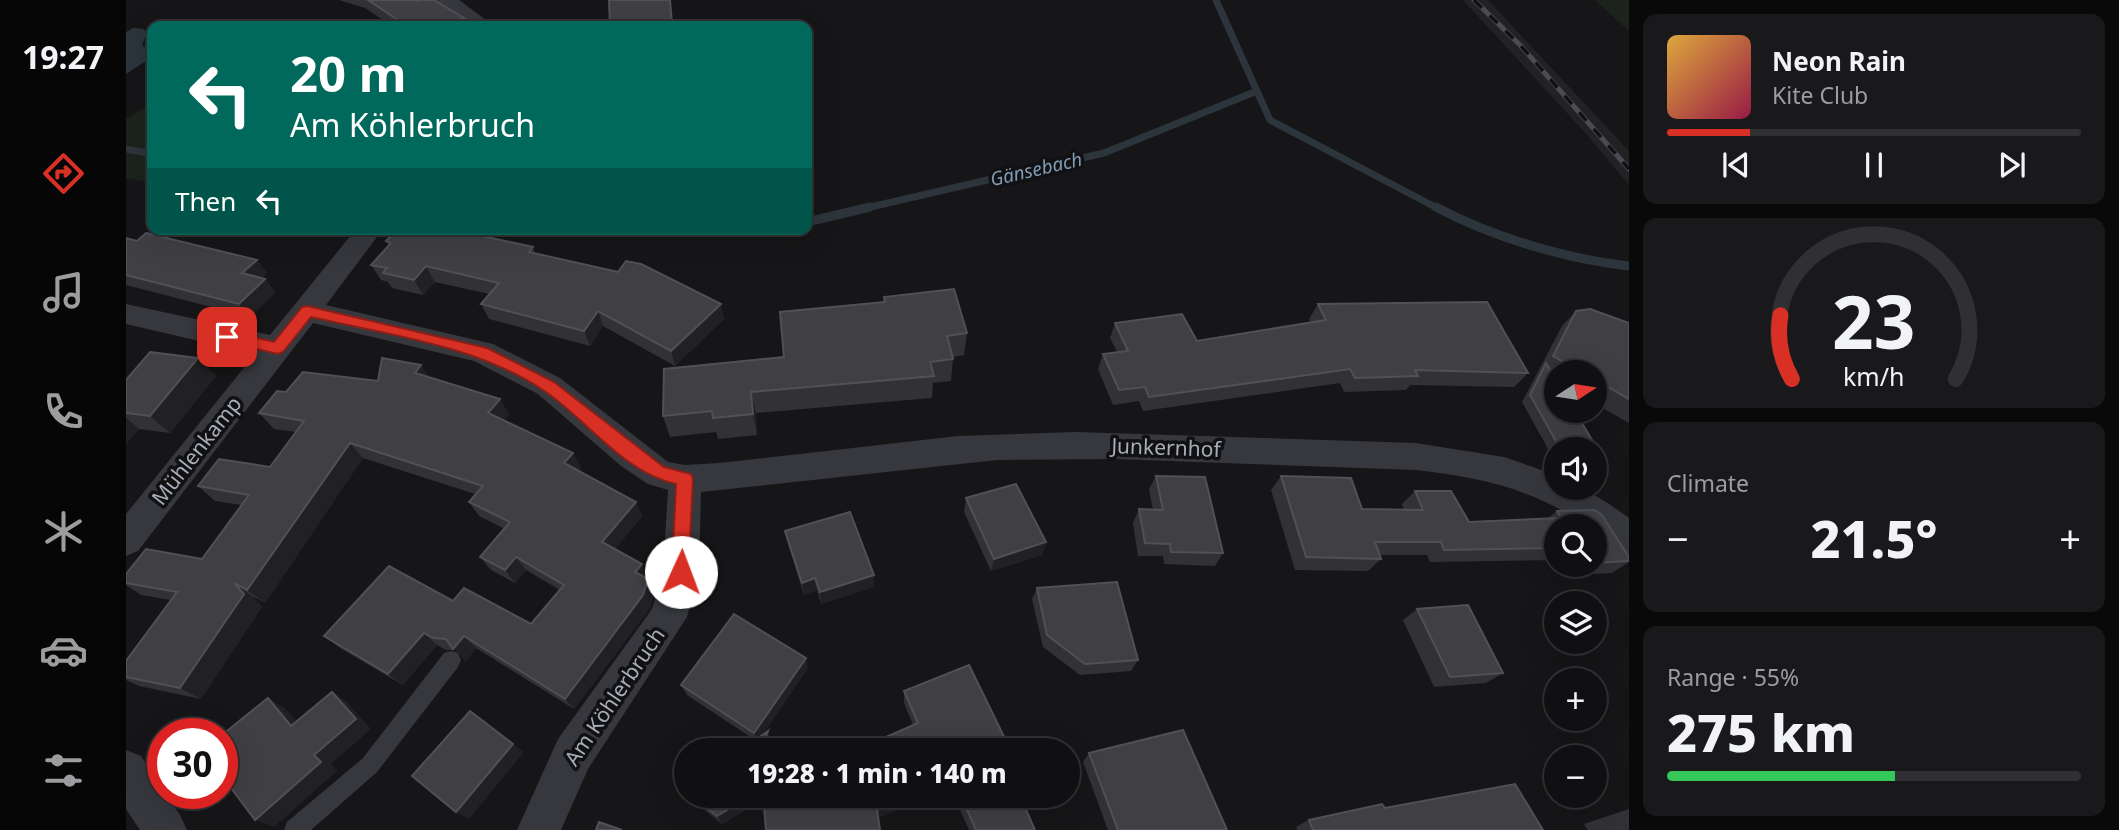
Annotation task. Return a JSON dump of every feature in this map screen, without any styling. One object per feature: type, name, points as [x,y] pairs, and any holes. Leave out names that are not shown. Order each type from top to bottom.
[{"type":"street","points":[[446,0],[477,21]]},
{"type":"street","name":"Mühlenkamp","points":[[126,540],[365,235]]},
{"type":"street","points":[[307,311],[482,352],[549,386],[633,456],[660,474],[685,479]]},
{"type":"street","points":[[126,314],[278,348]]},
{"type":"street","name":"Junkernhof","points":[[685,479],[738,477],[958,449],[1027,446],[1437,456],[1502,468],[1554,487],[1629,538]]},
{"type":"street","name":"Am Köhlerbruch","points":[[540,830],[573,754],[668,617],[681,572],[685,479]]},
{"type":"street","points":[[126,771],[165,830]]},
{"type":"lane","points":[[295,830],[370,765],[451,660]]},
{"type":"shaded area","points":[[1463,0],[1488,0],[1629,151],[1629,185],[1588,136]]},
{"type":"shaded area","points":[[1595,0],[1629,0],[1629,31]]},
{"type":"shaded area","points":[[133,28],[147,32],[142,45],[147,49],[147,60],[126,74],[126,32]]},
{"type":"shaded area","points":[[147,106],[147,182],[126,178],[126,119]]},
{"type":"building","points":[[368,0],[434,0],[464,18],[457,21],[400,21]]},
{"type":"building","points":[[609,0],[670,0],[672,21],[610,21]]},
{"type":"building","points":[[146,233],[257,260],[242,273],[265,279],[239,304],[126,275],[126,238],[137,241]]},
{"type":"building","points":[[392,235],[477,235],[533,247],[529,252],[618,272],[626,261],[641,264],[721,304],[671,351],[598,311],[584,331],[481,304],[499,283],[426,266],[414,280],[383,273],[387,268],[371,265],[391,243],[386,241]]},
{"type":"building","points":[[954,289],[967,333],[947,336],[953,359],[930,362],[934,376],[751,392],[753,414],[713,418],[712,411],[663,416],[664,369],[784,357],[780,312],[885,302],[884,297]]},
{"type":"building","points":[[1487,302],[1528,373],[1415,370],[1418,376],[1355,378],[1350,369],[1149,397],[1145,387],[1119,390],[1103,354],[1128,351],[1115,323],[1182,314],[1197,341],[1326,320],[1318,304]]},
{"type":"building","points":[[1590,309],[1629,323],[1629,399],[1607,386],[1607,360],[1560,360],[1553,356],[1576,311]]},
{"type":"building","points":[[150,352],[198,358],[150,416],[126,413],[126,380]]},
{"type":"building","points":[[382,358],[421,365],[415,373],[500,399],[488,413],[573,453],[564,463],[636,502],[602,542],[642,564],[635,572],[648,579],[643,595],[565,699],[464,636],[453,649],[446,639],[433,638],[424,633],[388,674],[324,636],[389,566],[453,601],[464,588],[531,624],[564,585],[516,557],[505,570],[480,557],[510,522],[469,502],[483,486],[350,443],[247,590],[234,583],[244,594],[180,688],[126,677],[126,661],[177,592],[126,583],[126,574],[146,549],[202,559],[249,495],[198,486],[219,459],[270,467],[304,421],[259,413],[277,391],[286,392],[303,372],[378,381]]},
{"type":"building","points":[[1544,367],[1544,420],[1530,395]]},
{"type":"building","points":[[1546,424],[1583,424],[1590,437],[1554,437]]},
{"type":"building","points":[[1156,476],[1205,477],[1223,553],[1171,552],[1170,544],[1145,543],[1139,509],[1163,510]]},
{"type":"building","points":[[1281,476],[1351,478],[1362,509],[1423,510],[1415,491],[1451,491],[1469,522],[1544,519],[1544,548],[1444,550],[1441,542],[1375,542],[1381,559],[1306,557]]},
{"type":"building","points":[[1016,484],[1046,542],[994,559],[966,498]]},
{"type":"building","points":[[1594,510],[1601,514],[1559,514],[1557,511]]},
{"type":"building","points":[[850,512],[874,575],[820,592],[815,578],[802,583],[785,531]]},
{"type":"building","points":[[1607,523],[1629,557],[1629,561],[1607,562]]},
{"type":"building","points":[[1117,582],[1138,660],[1085,664],[1047,635],[1037,588]]},
{"type":"building","points":[[1468,605],[1503,673],[1450,677],[1417,609]]},
{"type":"building","points":[[734,614],[806,658],[754,733],[681,685]]},
{"type":"building","points":[[969,665],[1005,738],[886,738],[918,723],[904,691]]},
{"type":"building","points":[[332,692],[356,719],[314,755],[321,762],[255,820],[238,797],[238,722],[268,698],[291,726]]},
{"type":"building","points":[[470,711],[513,744],[456,812],[412,776]]},
{"type":"building","points":[[1183,730],[1227,830],[1118,830],[1089,753]]},
{"type":"building","points":[[1515,784],[1543,830],[1313,830],[1309,820],[1382,804],[1385,808]]},
{"type":"building","points":[[707,808],[730,808],[717,816]]},
{"type":"building","points":[[764,808],[881,808],[877,810],[880,830],[766,830]]},
{"type":"building","points":[[966,808],[1025,808],[1035,830],[976,830]]},
{"type":"building","points":[[599,822],[622,830],[596,830]]},
{"type":"waterway","points":[[1216,0],[1257,91]]},
{"type":"waterway","name":"Gänsebach","points":[[862,209],[1104,153],[1257,91]]},
{"type":"waterway","points":[[1257,91],[1270,120],[1439,209]]},
{"type":"waterway","name":"Gänsebach","points":[[126,149],[147,153]]},
{"type":"waterway","name":"Gänsebach","points":[[812,221],[870,207]]},
{"type":"waterway","points":[[1436,207],[1481,228],[1530,245],[1580,258],[1629,266]]},
{"type":"railway","points":[[1474,0],[1521,46],[1629,169]]},
{"type":"route","points":[[227,337],[278,348],[307,311],[482,352],[549,386],[633,456],[660,474],[685,479],[681,572]]}]
